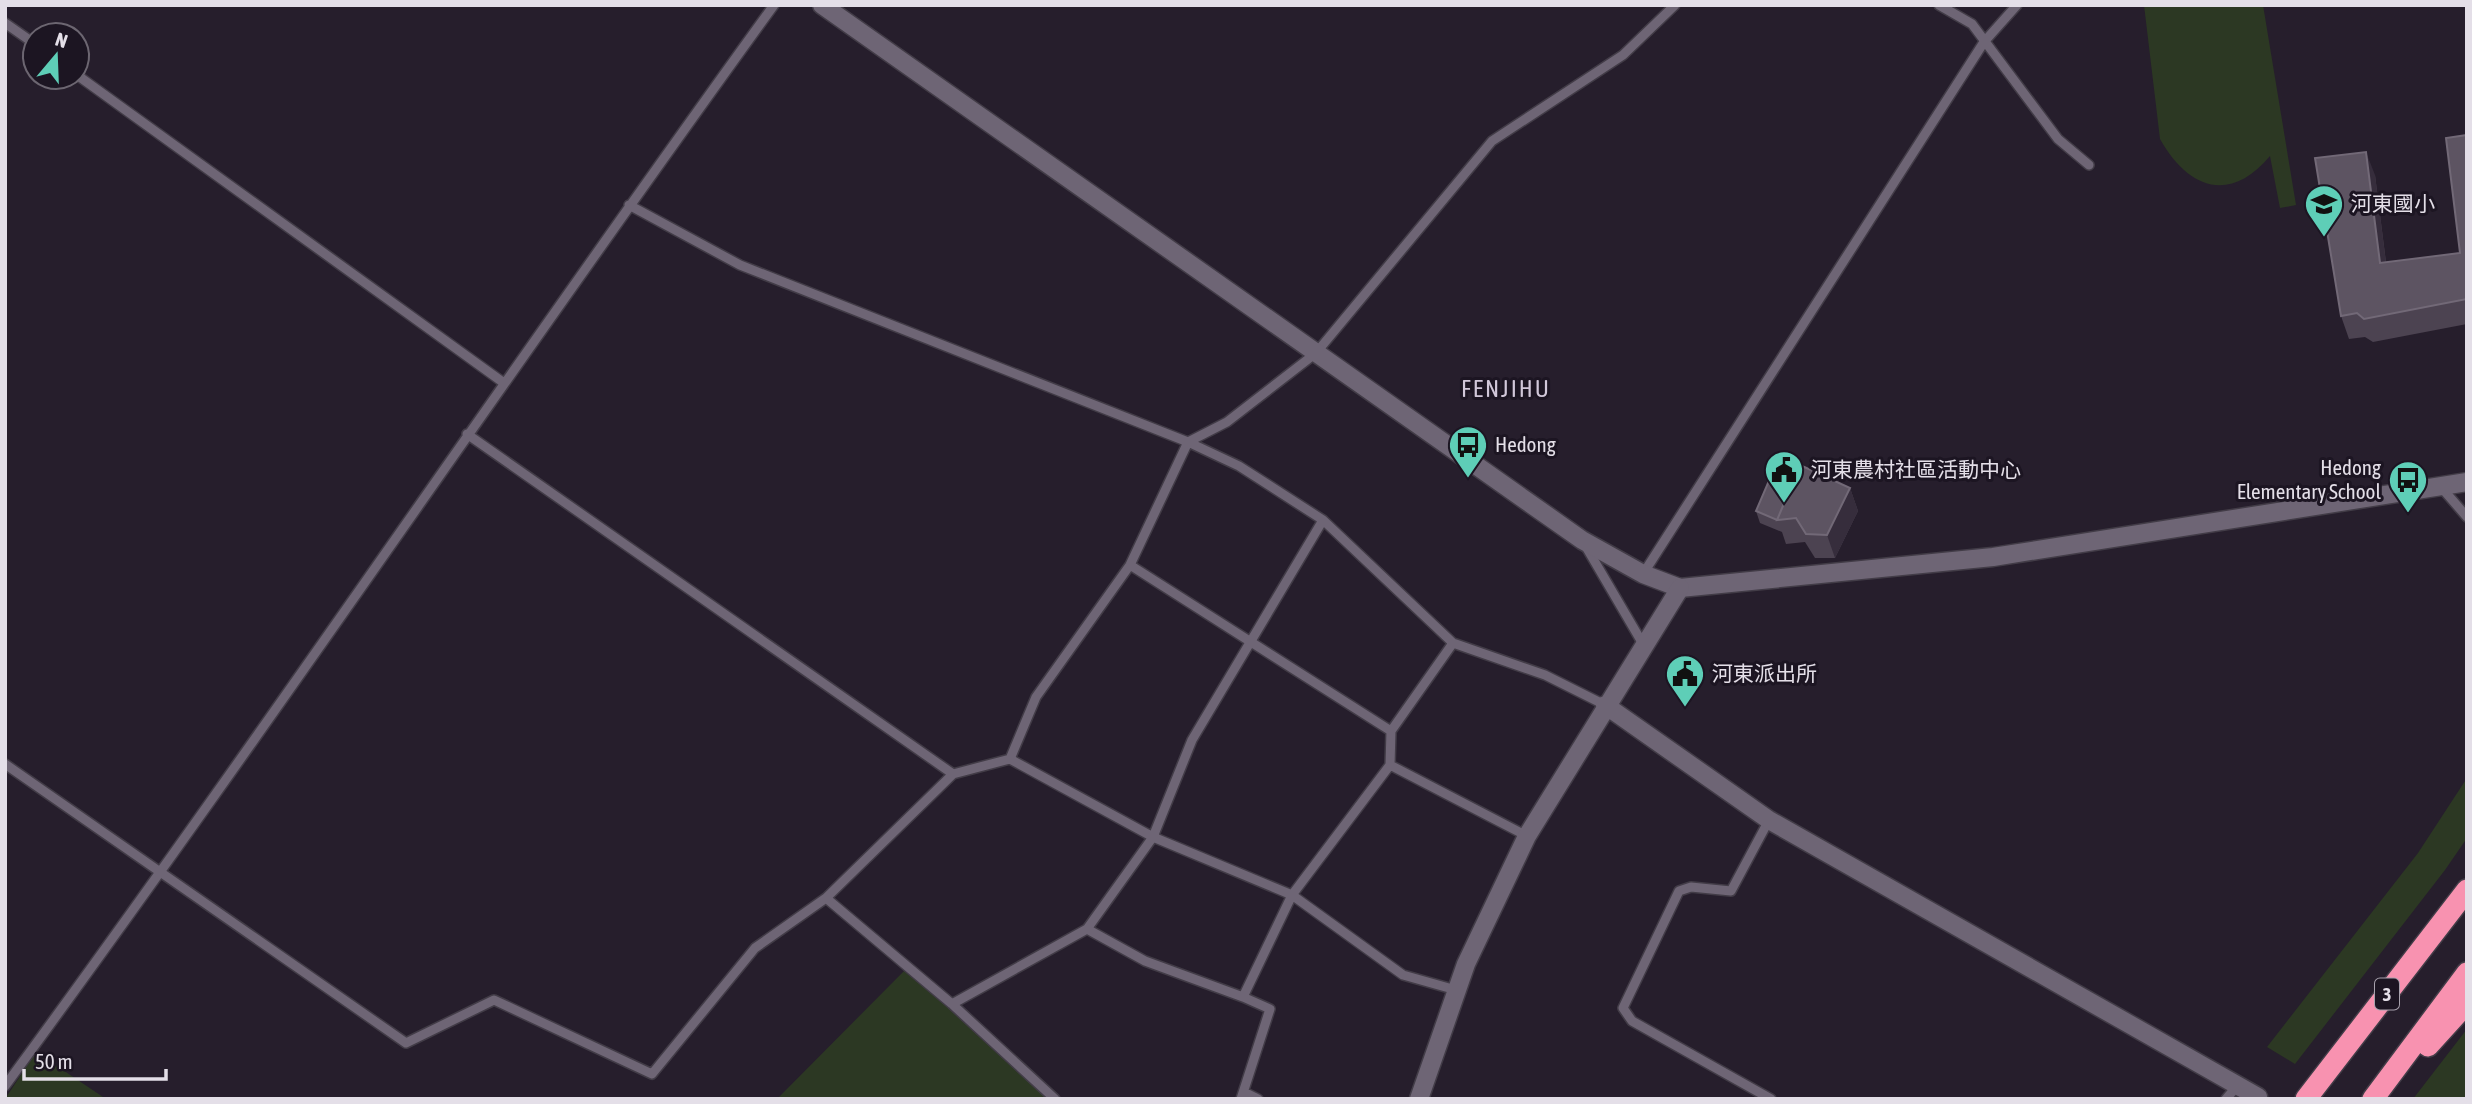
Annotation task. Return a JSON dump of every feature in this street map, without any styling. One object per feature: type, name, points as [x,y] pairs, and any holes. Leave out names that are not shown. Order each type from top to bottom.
[{"type":"highway","name":"3","points":[[2306,1099],[2467,890]]},
{"type":"highway","points":[[2373,1099],[2467,973]]},
{"type":"highway","points":[[2379,1099],[2467,1003]]},
{"type":"street","points":[[822,5],[1582,540],[1643,574],[1680,588],[1993,557],[2467,482]]},
{"type":"street","points":[[1419,1099],[1456,990],[1527,836],[1605,705],[1680,588]]},
{"type":"street","points":[[1605,705],[1769,820],[2258,1097]]},
{"type":"lane","points":[[5,1086],[161,874],[467,434],[774,5]]},
{"type":"lane","points":[[1010,758],[1036,697],[1130,565],[1188,442],[1227,422],[1315,353],[1492,141],[1623,55],[1675,5]]},
{"type":"lane","points":[[1940,5],[1972,24],[2058,139],[2089,165]]},
{"type":"lane","points":[[1643,574],[1984,42],[2017,5]]},
{"type":"lane","points":[[5,23],[21,34]]},
{"type":"lane","points":[[91,85],[504,383]]},
{"type":"lane","points":[[629,205],[740,265],[1188,442],[1239,466],[1323,520],[1453,643],[1545,675],[1605,705]]},
{"type":"lane","points":[[467,434],[953,774]]},
{"type":"lane","points":[[2440,486],[2467,517]]},
{"type":"lane","points":[[953,1004],[1087,929],[1153,837],[1192,740],[1247,642],[1323,520]]},
{"type":"lane","points":[[1582,540],[1643,644]]},
{"type":"lane","points":[[1130,565],[1247,642],[1391,731]]},
{"type":"lane","points":[[1242,997],[1292,895],[1390,765],[1391,731],[1453,643]]},
{"type":"lane","points":[[5,764],[406,1043],[494,1000],[652,1074],[755,948],[826,898],[953,774],[1010,758],[1153,837],[1292,895],[1403,975],[1456,990]]},
{"type":"lane","points":[[1390,765],[1527,836]]},
{"type":"lane","points":[[1769,820],[1731,891],[1691,887],[1679,891],[1623,1008],[1632,1021],[1771,1099]]},
{"type":"lane","points":[[826,898],[953,1004],[1055,1099]]},
{"type":"lane","points":[[1087,929],[1145,961],[1270,1009],[1242,1096],[1258,1099]]},
{"type":"lane","points":[[2226,1099],[2238,1084]]},
{"type":"green space","points":[[2144,5],[2263,5],[2296,205],[2280,208],[2270,156],[2240,181],[2225,185],[2210,184],[2197,179],[2183,170],[2171,156],[2160,139]]},
{"type":"green space","points":[[2467,778],[2467,838],[2445,870],[2295,1064],[2267,1047],[2418,853]]},
{"type":"green space","points":[[906,969],[1059,1099],[777,1099]]},
{"type":"green space","points":[[2467,1029],[2467,1099],[2413,1099]]},
{"type":"green space","points":[[36,1052],[106,1099],[5,1099]]},
{"type":"building","points":[[2467,135],[2467,299],[2364,319],[2357,313],[2341,316],[2315,158],[2366,152],[2380,263],[2460,253],[2446,138]]},
{"type":"building","points":[[1777,462],[1798,471],[1777,520],[1756,511]]},
{"type":"building","points":[[1800,465],[1850,488],[1827,535],[1806,534],[1796,518],[1777,520]]},
{"type":"place","name":"河東國小","points":[[2324,238]]},
{"type":"place","name":"Hedong","points":[[1468,479]]},
{"type":"place","name":"河東農村社區活動中心","points":[[1784,504]]},
{"type":"place","name":"Hedong Elementary School","points":[[2408,514]]},
{"type":"place","name":"河東派出所","points":[[1685,708]]},
{"type":"district","name":"FENJIHU","points":[[1506,389]]}]
